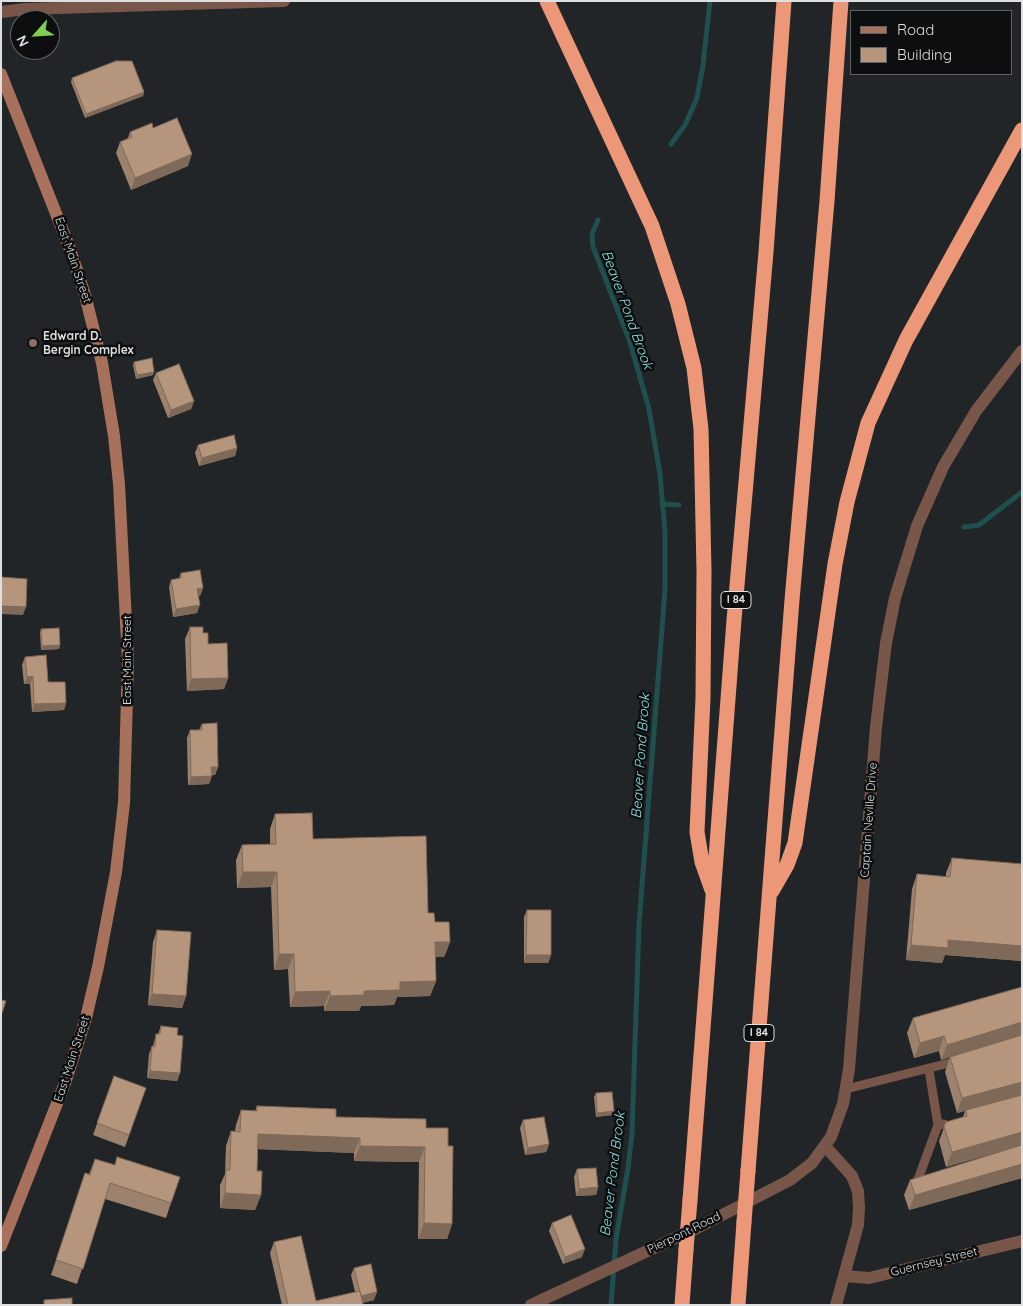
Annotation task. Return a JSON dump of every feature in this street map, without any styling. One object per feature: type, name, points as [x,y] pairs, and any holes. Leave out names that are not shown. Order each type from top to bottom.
[{"type":"highway","points":[[547,1],[652,226],[678,304],[694,368],[701,429],[704,571],[703,698],[697,832],[702,862],[714,894]]},
{"type":"highway","name":"I 84","points":[[682,1305],[734,620],[766,252],[784,1]]},
{"type":"highway","name":"I 84","points":[[738,1305],[792,600],[825,220],[841,1]]},
{"type":"highway","points":[[769,895],[787,865],[795,843],[835,564],[847,502],[868,423],[906,340],[1022,130]]},
{"type":"main road","name":"East Main Street","points":[[1,74],[70,249],[89,309],[102,363],[114,436],[119,484],[128,661],[124,803],[116,872],[98,967],[86,1018],[56,1110],[1,1246]]},
{"type":"street","points":[[1,12],[25,9],[284,1]]},
{"type":"street","name":"Captain Neville Drive","points":[[825,1146],[838,1119],[846,1088],[855,1008],[878,701],[886,643],[895,598],[918,526],[943,468],[976,411],[1022,351]]},
{"type":"street","points":[[825,1146],[852,1176],[858,1191],[858,1225],[836,1305]]},
{"type":"street","name":"Pierpont Road","points":[[531,1305],[628,1260],[790,1180],[812,1163],[825,1146]]},
{"type":"street","name":"Guernsey Street","points":[[845,1276],[870,1278],[1022,1241]]},
{"type":"lane","points":[[846,1088],[928,1070],[966,1058]]},
{"type":"lane","points":[[928,1070],[938,1125],[917,1182],[936,1176]]},
{"type":"lane","points":[[938,1125],[957,1120]]},
{"type":"building","points":[[116,61],[132,61],[144,92],[86,114],[72,78]]},
{"type":"building","points":[[177,118],[192,154],[135,178],[120,142],[132,137],[130,132],[152,123],[153,128]]},
{"type":"building","points":[[152,358],[154,372],[137,375],[134,362]]},
{"type":"building","points":[[179,364],[194,401],[171,410],[156,373]]},
{"type":"building","points":[[234,435],[237,448],[202,458],[198,445]]},
{"type":"building","points":[[200,570],[203,588],[197,589],[200,605],[176,609],[171,580],[181,578],[181,573]]},
{"type":"building","points":[[1,577],[27,579],[26,607],[1,606]]},
{"type":"building","points":[[190,627],[203,627],[203,633],[208,633],[208,644],[227,643],[228,678],[191,679]]},
{"type":"building","points":[[59,628],[60,645],[42,646],[41,629]]},
{"type":"building","points":[[46,655],[48,682],[65,682],[66,703],[34,704],[33,676],[27,677],[25,657]]},
{"type":"building","points":[[217,723],[218,767],[211,767],[212,776],[191,777],[190,730],[202,730],[202,724]]},
{"type":"building","points":[[312,813],[313,839],[426,836],[428,913],[434,913],[435,922],[449,922],[450,942],[435,942],[436,981],[400,982],[400,990],[364,991],[364,995],[330,996],[330,991],[295,992],[294,954],[279,954],[277,872],[243,872],[242,845],[276,844],[275,814]]},
{"type":"building","points":[[952,858],[1022,864],[1022,946],[948,940],[948,948],[911,945],[917,874],[950,877]]},
{"type":"building","points":[[527,910],[551,910],[551,955],[526,955]]},
{"type":"building","points":[[157,930],[191,932],[186,996],[152,994]]},
{"type":"building","points":[[1022,987],[1022,1022],[947,1045],[944,1036],[920,1043],[913,1018]]},
{"type":"building","points":[[1,1000],[6,1001],[1,1016]]},
{"type":"building","points":[[161,1026],[178,1028],[177,1035],[183,1036],[180,1073],[150,1071],[152,1046],[155,1047],[156,1034],[160,1034]]},
{"type":"building","points":[[1022,1035],[1022,1082],[962,1098],[950,1057]]},
{"type":"building","points":[[114,1076],[146,1088],[129,1135],[97,1123]]},
{"type":"building","points":[[612,1092],[614,1111],[597,1113],[596,1093]]},
{"type":"building","points":[[1022,1095],[1022,1132],[952,1152],[944,1126],[946,1122],[967,1116],[966,1110]]},
{"type":"building","points":[[257,1106],[336,1109],[336,1117],[426,1119],[426,1128],[448,1128],[448,1146],[453,1146],[452,1224],[424,1223],[425,1147],[360,1146],[360,1138],[258,1134],[257,1171],[262,1171],[261,1195],[225,1193],[226,1170],[230,1170],[231,1131],[240,1132],[241,1110],[257,1111]]},
{"type":"building","points":[[544,1117],[549,1144],[528,1148],[523,1120]]},
{"type":"building","points":[[1022,1145],[1022,1164],[915,1195],[910,1180]]},
{"type":"building","points":[[117,1157],[180,1177],[171,1203],[110,1183],[83,1269],[56,1260],[85,1173],[90,1175],[95,1159],[115,1165]]},
{"type":"building","points":[[596,1168],[598,1187],[579,1189],[577,1169]]},
{"type":"building","points":[[571,1215],[585,1249],[565,1257],[552,1223]]},
{"type":"building","points":[[301,1236],[316,1301],[360,1291],[363,1305],[288,1305],[274,1242]]},
{"type":"building","points":[[371,1264],[377,1292],[361,1296],[354,1268]]},
{"type":"building","points":[[72,1298],[72,1305],[44,1305],[44,1300]]},
{"type":"waterway","name":"Beaver Pond Brook","points":[[671,144],[685,125],[697,98],[703,65],[710,1]]},
{"type":"waterway","name":"Beaver Pond Brook","points":[[598,220],[592,234],[593,247],[629,339],[649,409],[660,474],[665,532],[665,590],[639,924],[632,1133],[616,1239],[611,1305]]},
{"type":"waterway","points":[[964,527],[979,525],[1022,492]]},
{"type":"waterway","points":[[662,504],[679,505]]},
{"type":"place","name":"Edward D. Bergin Complex","points":[[33,343]]}]
